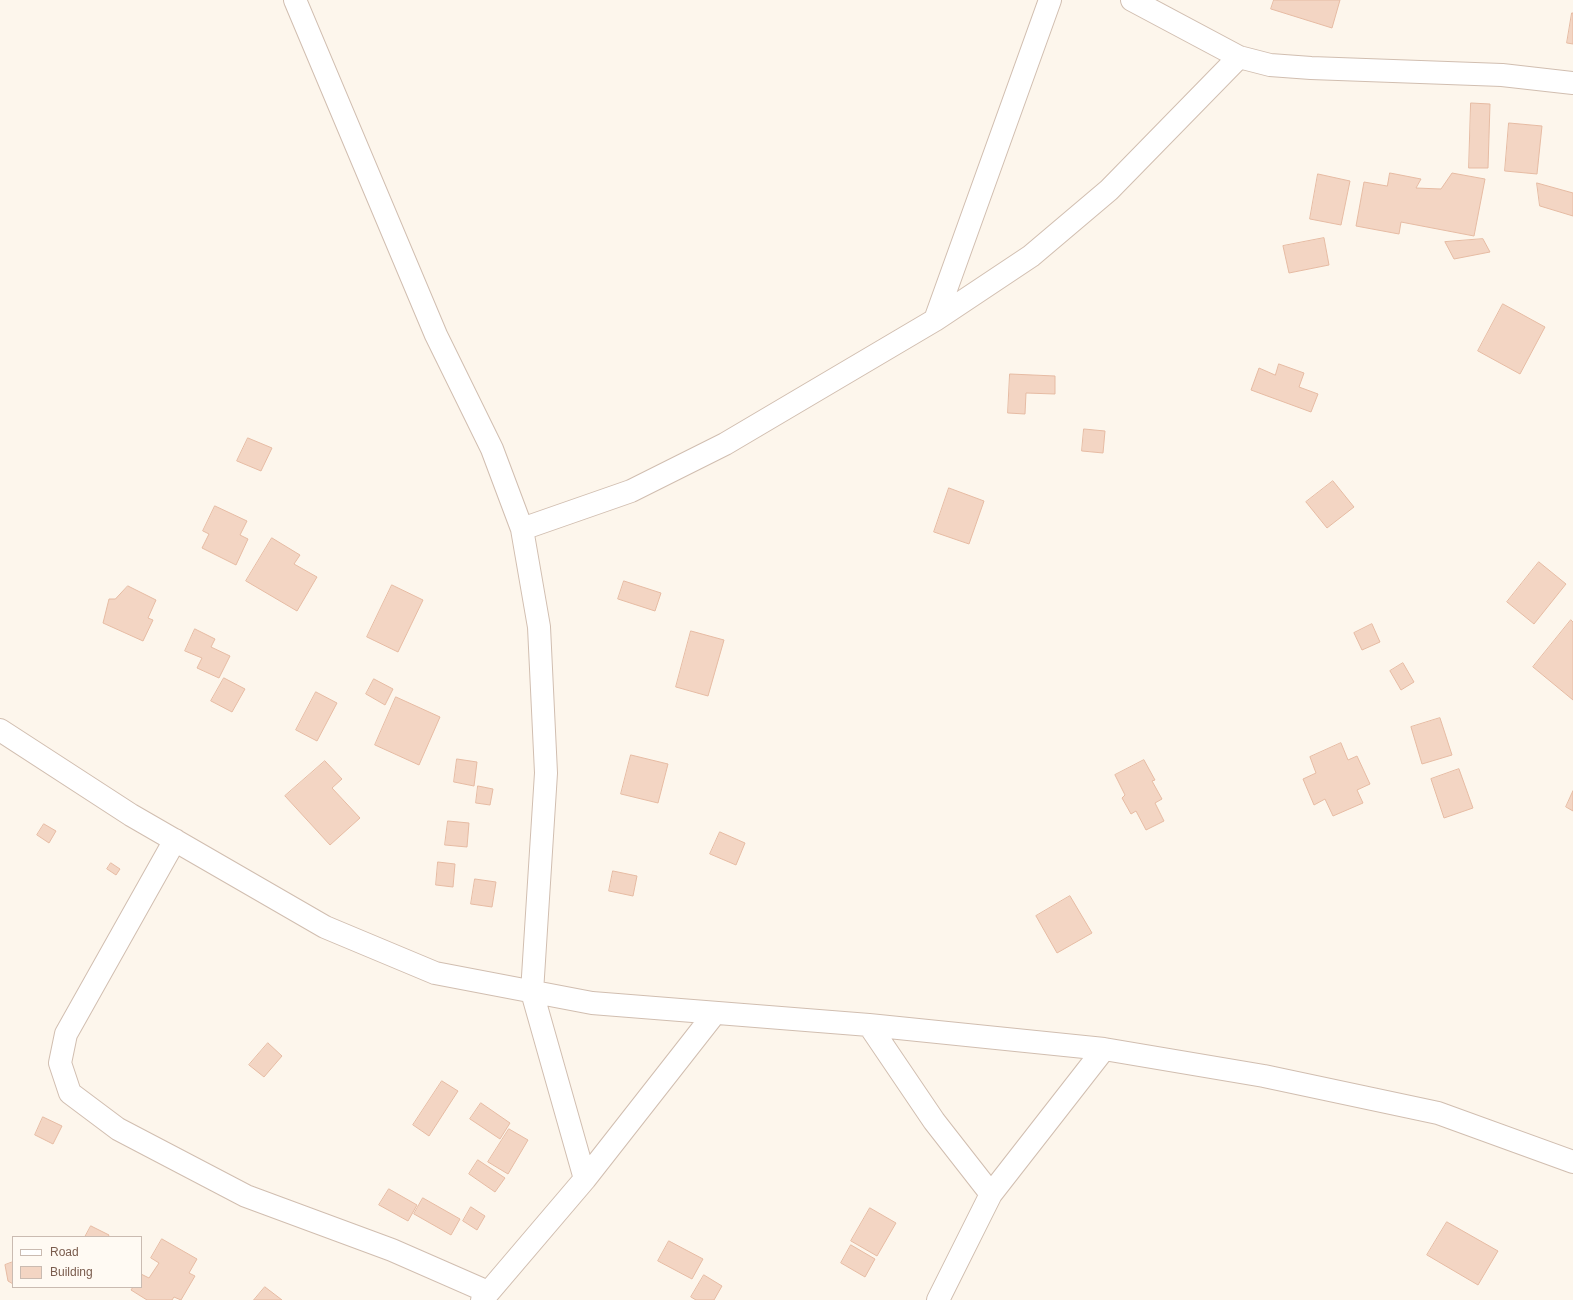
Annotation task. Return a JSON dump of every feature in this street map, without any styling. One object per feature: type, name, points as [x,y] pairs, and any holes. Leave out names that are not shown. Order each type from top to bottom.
[{"type":"street","points":[[295,0],[432,328],[492,449],[522,529],[539,627],[546,773],[532,992],[585,1179]]},
{"type":"street","points":[[935,320],[1050,0]]},
{"type":"street","points":[[1132,0],[1238,57],[1270,65],[1502,75],[1573,83]]},
{"type":"street","points":[[522,529],[631,491],[725,444],[935,320],[1032,256],[1109,190],[1238,57]]},
{"type":"street","points":[[0,730],[131,815],[332,930],[435,973],[592,1003],[869,1024],[1104,1049],[1264,1076],[1438,1113],[1573,1162]]},
{"type":"street","points":[[175,840],[66,1034],[60,1063],[70,1093],[118,1129],[246,1196],[392,1250],[485,1296],[585,1179],[715,1013]]},
{"type":"street","points":[[869,1024],[934,1121],[991,1194]]},
{"type":"street","points":[[938,1300],[991,1194],[1104,1049]]},
{"type":"building","points":[[1274,0],[1340,0],[1332,28],[1271,9]]},
{"type":"building","points":[[1573,13],[1573,44],[1567,43]]},
{"type":"building","points":[[1471,103],[1490,104],[1488,168],[1469,168]]},
{"type":"building","points":[[1509,123],[1542,126],[1537,174],[1505,171]]},
{"type":"building","points":[[1390,173],[1421,179],[1416,188],[1441,189],[1452,173],[1485,179],[1474,236],[1401,222],[1399,234],[1356,226],[1364,182],[1387,186]]},
{"type":"building","points":[[1318,174],[1350,181],[1341,225],[1310,219]]},
{"type":"building","points":[[1537,183],[1573,193],[1573,216],[1540,206]]},
{"type":"building","points":[[1324,238],[1329,265],[1289,273],[1283,246]]},
{"type":"building","points":[[1483,239],[1490,252],[1454,259],[1445,242]]},
{"type":"building","points":[[1503,304],[1545,327],[1520,374],[1478,351]]},
{"type":"building","points":[[1279,364],[1304,373],[1299,387],[1318,394],[1311,412],[1251,390],[1259,368],[1275,375]]},
{"type":"building","points":[[1010,374],[1055,376],[1055,394],[1026,393],[1025,414],[1008,413]]},
{"type":"building","points":[[1084,429],[1105,431],[1103,453],[1082,451]]},
{"type":"building","points":[[248,438],[272,448],[261,471],[237,461]]},
{"type":"building","points":[[1333,481],[1354,507],[1327,528],[1306,502]]},
{"type":"building","points":[[949,488],[984,501],[969,544],[934,532]]},
{"type":"building","points":[[215,506],[247,521],[240,535],[248,539],[236,565],[202,548],[209,534],[203,531]]},
{"type":"building","points":[[272,538],[300,555],[294,564],[317,577],[297,611],[246,581]]},
{"type":"building","points":[[1539,562],[1566,584],[1534,624],[1507,602]]},
{"type":"building","points":[[624,581],[661,593],[655,611],[618,599]]},
{"type":"building","points":[[392,585],[423,600],[398,652],[367,637]]},
{"type":"building","points":[[128,586],[156,600],[148,618],[153,620],[143,641],[103,623],[109,599],[115,599]]},
{"type":"building","points":[[1571,620],[1573,622],[1573,700],[1533,667]]},
{"type":"building","points":[[1372,624],[1380,642],[1362,650],[1354,633]]},
{"type":"building","points":[[195,629],[215,639],[211,647],[230,656],[219,678],[197,668],[202,658],[185,651]]},
{"type":"building","points":[[691,631],[724,640],[708,696],[676,687]]},
{"type":"building","points":[[1403,663],[1414,682],[1401,690],[1390,671]]},
{"type":"building","points":[[224,678],[245,689],[232,712],[211,701]]},
{"type":"building","points":[[374,679],[393,689],[385,705],[366,694]]},
{"type":"building","points":[[316,692],[337,703],[317,741],[296,730]]},
{"type":"building","points":[[396,697],[440,717],[419,765],[375,745]]},
{"type":"building","points":[[1440,718],[1452,755],[1422,764],[1411,727]]},
{"type":"building","points":[[1341,743],[1348,760],[1357,756],[1370,784],[1357,790],[1363,803],[1333,816],[1325,799],[1314,805],[1303,779],[1316,773],[1310,757]]},
{"type":"building","points":[[631,755],[668,764],[658,803],[621,794]]},
{"type":"building","points":[[457,759],[477,762],[474,786],[454,782]]},
{"type":"building","points":[[1144,760],[1155,780],[1152,781],[1162,799],[1155,803],[1164,821],[1146,830],[1136,811],[1131,814],[1122,798],[1125,795],[1115,775]]},
{"type":"building","points":[[325,761],[342,779],[332,788],[360,818],[330,845],[285,796]]},
{"type":"building","points":[[1459,769],[1473,808],[1444,818],[1431,779]]},
{"type":"building","points":[[478,786],[493,789],[490,805],[476,803]]},
{"type":"building","points":[[1573,791],[1573,811],[1566,807]]},
{"type":"building","points":[[448,821],[469,823],[467,847],[445,845]]},
{"type":"building","points":[[44,824],[56,831],[49,843],[37,835]]},
{"type":"building","points":[[720,832],[745,843],[736,865],[710,854]]},
{"type":"building","points":[[438,862],[455,864],[453,887],[436,885]]},
{"type":"building","points":[[111,863],[120,869],[116,875],[107,869]]},
{"type":"building","points":[[613,871],[637,876],[633,896],[609,891]]},
{"type":"building","points":[[475,879],[496,882],[492,907],[471,904]]},
{"type":"building","points":[[1070,896],[1092,933],[1057,953],[1036,916]]},
{"type":"building","points":[[268,1043],[282,1056],[264,1077],[249,1065]]},
{"type":"building","points":[[442,1081],[458,1091],[429,1136],[413,1125]]},
{"type":"building","points":[[481,1103],[510,1123],[500,1139],[470,1119]]},
{"type":"building","points":[[43,1117],[62,1126],[53,1144],[35,1135]]},
{"type":"building","points":[[509,1129],[528,1140],[508,1174],[488,1162]]},
{"type":"building","points":[[478,1160],[505,1178],[495,1192],[469,1174]]},
{"type":"building","points":[[389,1189],[417,1205],[408,1221],[379,1205]]},
{"type":"building","points":[[423,1198],[460,1219],[451,1235],[414,1214]]},
{"type":"building","points":[[471,1207],[485,1216],[477,1230],[463,1221]]},
{"type":"building","points":[[870,1208],[896,1223],[877,1256],[851,1241]]},
{"type":"building","points":[[1447,1222],[1498,1251],[1478,1285],[1427,1255]]},
{"type":"building","points":[[91,1226],[109,1235],[108,1236],[86,1236]]},
{"type":"building","points":[[162,1239],[197,1259],[189,1273],[195,1276],[181,1300],[174,1297],[172,1300],[147,1300],[131,1290],[132,1288],[142,1288],[142,1274],[149,1278],[159,1263],[151,1258]]},
{"type":"building","points":[[669,1241],[703,1259],[692,1279],[658,1261]]},
{"type":"building","points":[[851,1245],[875,1259],[865,1277],[841,1263]]},
{"type":"building","points":[[12,1262],[12,1283],[8,1281],[5,1265]]},
{"type":"building","points":[[704,1275],[722,1286],[714,1300],[696,1300],[691,1297]]},
{"type":"building","points":[[265,1287],[282,1300],[254,1300]]}]
